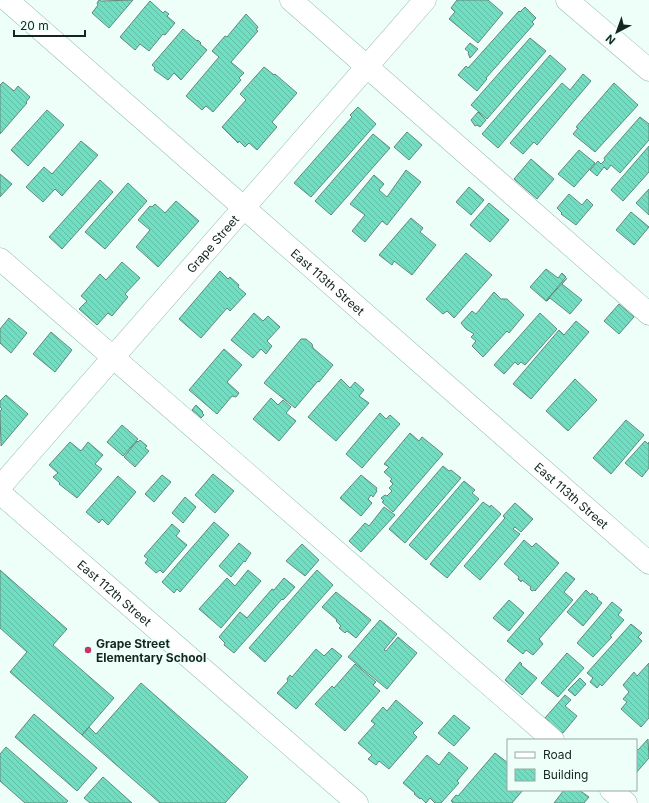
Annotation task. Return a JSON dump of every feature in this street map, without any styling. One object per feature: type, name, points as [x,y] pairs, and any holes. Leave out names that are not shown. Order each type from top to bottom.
[{"type":"street","name":"East 113th Street","points":[[7,0],[649,563]]},
{"type":"street","points":[[291,0],[649,314]]},
{"type":"street","name":"Grape Street","points":[[0,487],[425,0]]},
{"type":"street","points":[[567,0],[649,70]]},
{"type":"street","points":[[0,259],[552,739]]},
{"type":"street","name":"East 112th Street","points":[[0,493],[357,803]]},
{"type":"street","points":[[612,791],[626,803]]},
{"type":"building","points":[[99,0],[133,0],[109,28],[92,13],[98,5],[97,3]]},
{"type":"building","points":[[457,0],[488,0],[503,13],[478,43],[449,19],[455,12],[451,8]]},
{"type":"building","points":[[150,1],[163,13],[165,11],[169,14],[167,16],[175,23],[165,35],[163,34],[149,51],[140,44],[135,50],[120,37]]},
{"type":"building","points":[[525,7],[536,18],[532,22],[534,24],[486,78],[487,79],[477,91],[458,75],[466,66],[468,68],[519,11],[520,12]]},
{"type":"building","points":[[246,14],[258,27],[256,30],[258,31],[231,62],[244,73],[239,78],[241,80],[213,112],[206,106],[202,110],[186,96],[219,57],[212,51],[225,36],[227,37]]},
{"type":"building","points":[[183,29],[197,41],[198,40],[207,50],[181,80],[174,73],[168,80],[154,70],[155,68],[152,65]]},
{"type":"building","points":[[530,38],[546,51],[487,119],[471,105]]},
{"type":"building","points":[[470,43],[478,49],[470,58],[469,52],[465,49]]},
{"type":"building","points":[[550,55],[566,69],[498,148],[482,134]]},
{"type":"building","points":[[264,67],[274,75],[275,74],[297,93],[272,122],[277,127],[257,150],[249,143],[245,147],[239,141],[238,143],[222,127],[246,100],[240,94]]},
{"type":"building","points":[[583,74],[591,81],[537,145],[534,142],[523,154],[510,143],[562,83],[570,90]]},
{"type":"building","points":[[3,82],[14,91],[18,86],[30,97],[26,102],[27,103],[0,134],[0,85]]},
{"type":"building","points":[[614,83],[638,105],[595,152],[573,134],[578,128],[576,127]]},
{"type":"building","points":[[358,107],[376,124],[311,197],[294,183],[352,117],[350,115]]},
{"type":"building","points":[[47,110],[64,125],[28,166],[11,150]]},
{"type":"building","points":[[478,112],[486,120],[480,127],[477,125],[475,126],[471,120]]},
{"type":"building","points":[[640,117],[649,124],[649,140],[620,173],[611,165],[607,170],[604,167],[597,176],[590,170],[598,161],[601,164],[605,160],[604,158]]},
{"type":"building","points":[[407,132],[422,145],[409,160],[394,147]]},
{"type":"building","points":[[373,134],[390,148],[331,215],[315,201]]},
{"type":"building","points":[[81,141],[98,155],[62,196],[55,189],[43,202],[26,187],[44,167],[52,174]]},
{"type":"building","points":[[649,146],[649,172],[623,201],[611,190]]},
{"type":"building","points":[[579,150],[595,163],[574,187],[558,174]]},
{"type":"building","points":[[531,159],[554,179],[537,199],[514,179]]},
{"type":"building","points":[[406,170],[421,182],[387,225],[382,221],[365,242],[352,231],[365,215],[350,204],[374,175],[384,184],[379,190],[387,197]]},
{"type":"building","points":[[0,174],[12,184],[0,197]]},
{"type":"building","points":[[100,180],[113,192],[62,249],[49,237]]},
{"type":"building","points":[[128,183],[147,201],[105,249],[85,232]]},
{"type":"building","points":[[469,187],[484,200],[471,215],[456,202]]},
{"type":"building","points":[[649,189],[649,215],[636,203]]},
{"type":"building","points":[[569,194],[582,205],[587,199],[593,205],[576,225],[561,214],[562,213],[557,208]]},
{"type":"building","points":[[176,201],[199,221],[158,267],[136,247],[150,230],[138,220],[150,206],[152,207],[155,204],[165,213]]},
{"type":"building","points":[[489,203],[509,220],[490,242],[470,225]]},
{"type":"building","points":[[631,212],[649,227],[634,245],[616,230]]},
{"type":"building","points":[[411,218],[423,228],[420,232],[436,245],[412,275],[394,261],[392,265],[379,255]]},
{"type":"building","points":[[466,253],[492,275],[454,318],[447,311],[443,314],[426,299]]},
{"type":"building","points":[[122,262],[140,278],[125,294],[128,297],[112,316],[108,313],[97,325],[79,309],[87,301],[81,296],[100,274],[106,280]]},
{"type":"building","points":[[546,269],[558,278],[562,273],[566,277],[546,301],[530,287]]},
{"type":"building","points":[[220,271],[228,279],[230,277],[246,294],[230,311],[227,308],[201,338],[179,319]]},
{"type":"building","points":[[567,278],[562,284],[582,300],[570,314],[550,298],[546,301]]},
{"type":"building","points":[[494,292],[501,299],[507,299],[524,315],[509,333],[507,331],[483,357],[472,346],[476,341],[471,337],[474,334],[466,329],[461,323],[472,311],[476,314]]},
{"type":"building","points":[[619,304],[634,317],[619,334],[604,321]]},
{"type":"building","points":[[254,313],[263,321],[268,316],[280,327],[267,341],[272,346],[266,354],[261,349],[253,358],[231,340]]},
{"type":"building","points":[[540,313],[557,329],[525,365],[521,362],[518,365],[515,362],[504,374],[494,365]]},
{"type":"building","points":[[9,318],[27,333],[11,353],[0,343],[0,329]]},
{"type":"building","points":[[576,321],[589,332],[531,399],[513,384],[559,330],[564,335]]},
{"type":"building","points":[[51,332],[72,350],[55,372],[33,354]]},
{"type":"building","points":[[301,339],[306,339],[312,344],[313,348],[333,365],[295,408],[264,383]]},
{"type":"building","points":[[224,349],[242,365],[227,382],[239,393],[236,397],[232,396],[217,414],[189,390]]},
{"type":"building","points":[[341,379],[350,388],[355,382],[364,390],[359,396],[369,403],[336,441],[308,417]]},
{"type":"building","points":[[575,379],[597,400],[568,431],[546,411]]},
{"type":"building","points":[[6,395],[28,414],[1,446],[0,411],[2,409],[0,407],[0,401]]},
{"type":"building","points":[[271,398],[278,405],[283,400],[291,407],[286,413],[296,421],[279,441],[253,419]]},
{"type":"building","points":[[196,405],[203,412],[202,413],[204,415],[201,418],[192,410]]},
{"type":"building","points":[[380,413],[386,419],[390,415],[400,424],[362,468],[346,454]]},
{"type":"building","points":[[626,420],[644,435],[611,474],[593,458]]},
{"type":"building","points":[[122,425],[138,439],[123,456],[107,442]]},
{"type":"building","points":[[410,433],[419,441],[422,437],[443,454],[393,512],[382,502],[384,501],[381,498],[385,495],[387,496],[392,491],[389,488],[393,484],[390,481],[392,479],[384,472],[389,467],[384,464]]},
{"type":"building","points":[[140,440],[147,446],[145,448],[149,451],[135,467],[124,457],[137,441],[138,442]]},
{"type":"building","points":[[645,441],[648,444],[649,442],[649,468],[642,477],[625,463]]},
{"type":"building","points":[[70,442],[81,451],[88,442],[103,455],[95,464],[102,469],[77,498],[59,484],[60,483],[53,477],[58,473],[49,465]]},
{"type":"building","points":[[443,466],[461,478],[405,543],[389,529]]},
{"type":"building","points":[[213,474],[234,491],[215,513],[195,495]]},
{"type":"building","points":[[162,475],[171,482],[154,502],[145,494]]},
{"type":"building","points":[[361,475],[377,488],[377,491],[373,497],[371,495],[368,499],[372,503],[361,516],[340,498]]},
{"type":"building","points":[[118,476],[136,492],[108,525],[102,519],[99,523],[86,512]]},
{"type":"building","points":[[464,481],[475,490],[472,493],[479,499],[426,560],[409,545]]},
{"type":"building","points":[[185,497],[196,507],[183,523],[172,513]]},
{"type":"building","points":[[483,502],[490,507],[491,505],[501,514],[447,578],[430,564]]},
{"type":"building","points":[[515,503],[533,519],[521,532],[515,527],[513,529],[520,534],[480,580],[464,566],[505,518],[503,516]]},
{"type":"building","points":[[384,507],[395,515],[361,552],[349,541],[365,523],[369,526]]},
{"type":"building","points":[[214,522],[229,535],[180,592],[177,589],[174,593],[162,582]]},
{"type":"building","points":[[172,524],[180,531],[176,536],[187,545],[163,573],[160,570],[156,573],[145,563],[148,559],[144,556]]},
{"type":"building","points":[[524,540],[532,547],[536,543],[559,563],[535,591],[532,591],[530,589],[531,587],[522,580],[521,582],[518,579],[519,577],[504,564]]},
{"type":"building","points":[[239,543],[251,553],[231,577],[219,566]]},
{"type":"building","points":[[302,544],[319,560],[305,576],[286,561]]},
{"type":"building","points":[[0,570],[67,629],[53,645],[114,698],[82,735],[10,672],[27,652],[0,628]]},
{"type":"building","points":[[248,570],[261,581],[221,628],[199,609],[227,578],[235,586]]},
{"type":"building","points":[[317,570],[333,585],[265,662],[249,648]]},
{"type":"building","points":[[566,572],[575,579],[564,592],[573,600],[539,639],[543,644],[533,655],[526,650],[523,654],[507,641]]},
{"type":"building","points":[[284,578],[295,587],[283,600],[282,599],[234,653],[224,645],[225,643],[219,637],[240,612],[247,618],[272,589],[274,590]]},
{"type":"building","points":[[586,590],[591,595],[592,593],[602,603],[583,626],[567,612]]},
{"type":"building","points":[[336,592],[371,620],[356,638],[347,631],[345,633],[339,628],[341,626],[336,621],[337,620],[322,607]]},
{"type":"building","points":[[509,600],[524,613],[509,631],[493,618]]},
{"type":"building","points":[[612,602],[622,610],[618,615],[624,620],[610,636],[612,637],[593,657],[577,643]]},
{"type":"building","points":[[380,620],[397,634],[384,650],[386,651],[398,637],[417,653],[387,689],[348,657]]},
{"type":"building","points":[[631,624],[642,633],[638,637],[642,641],[602,686],[600,684],[597,688],[590,682],[593,678],[587,673]]},
{"type":"building","points":[[332,648],[342,656],[296,709],[277,693],[288,681],[287,679],[290,675],[292,677],[316,649],[324,656]]},
{"type":"building","points":[[567,653],[584,668],[558,697],[541,683]]},
{"type":"building","points":[[520,662],[522,664],[521,665],[537,678],[522,695],[505,680]]},
{"type":"building","points":[[649,663],[649,718],[641,727],[621,709],[627,702],[623,699],[629,692],[623,685],[634,672],[637,676]]},
{"type":"building","points":[[355,664],[376,682],[373,685],[380,691],[345,731],[315,704],[332,686],[334,688]]},
{"type":"building","points":[[580,678],[586,684],[575,696],[568,690]]},
{"type":"building","points":[[141,683],[248,777],[225,803],[160,803],[82,735],[89,727],[96,734]]},
{"type":"building","points":[[565,695],[571,700],[565,706],[577,716],[563,733],[561,732],[558,734],[546,724],[549,721],[545,718]]},
{"type":"building","points":[[396,700],[423,723],[413,733],[417,737],[389,769],[379,761],[376,765],[368,759],[372,755],[358,743],[375,724],[371,721],[383,707],[387,711]]},
{"type":"building","points":[[34,714],[97,768],[77,791],[15,737]]},
{"type":"building","points":[[454,715],[470,728],[454,746],[438,733]]},
{"type":"building","points":[[648,739],[649,758],[637,772],[637,750]]},
{"type":"building","points":[[6,747],[68,801],[66,803],[25,803],[0,781],[0,754]]},
{"type":"building","points":[[449,752],[468,768],[457,781],[459,783],[441,803],[435,803],[430,798],[426,803],[403,783],[427,755],[439,765]]},
{"type":"building","points":[[495,753],[507,762],[507,791],[522,791],[512,803],[452,803],[453,802],[451,801],[456,795],[458,796]]},
{"type":"building","points":[[103,777],[132,803],[90,803],[84,798]]},
{"type":"building","points":[[563,791],[580,791],[589,797],[584,803],[554,803]]},
{"type":"place","name":"Grape Street Elementary School","points":[[88,650]]}]
